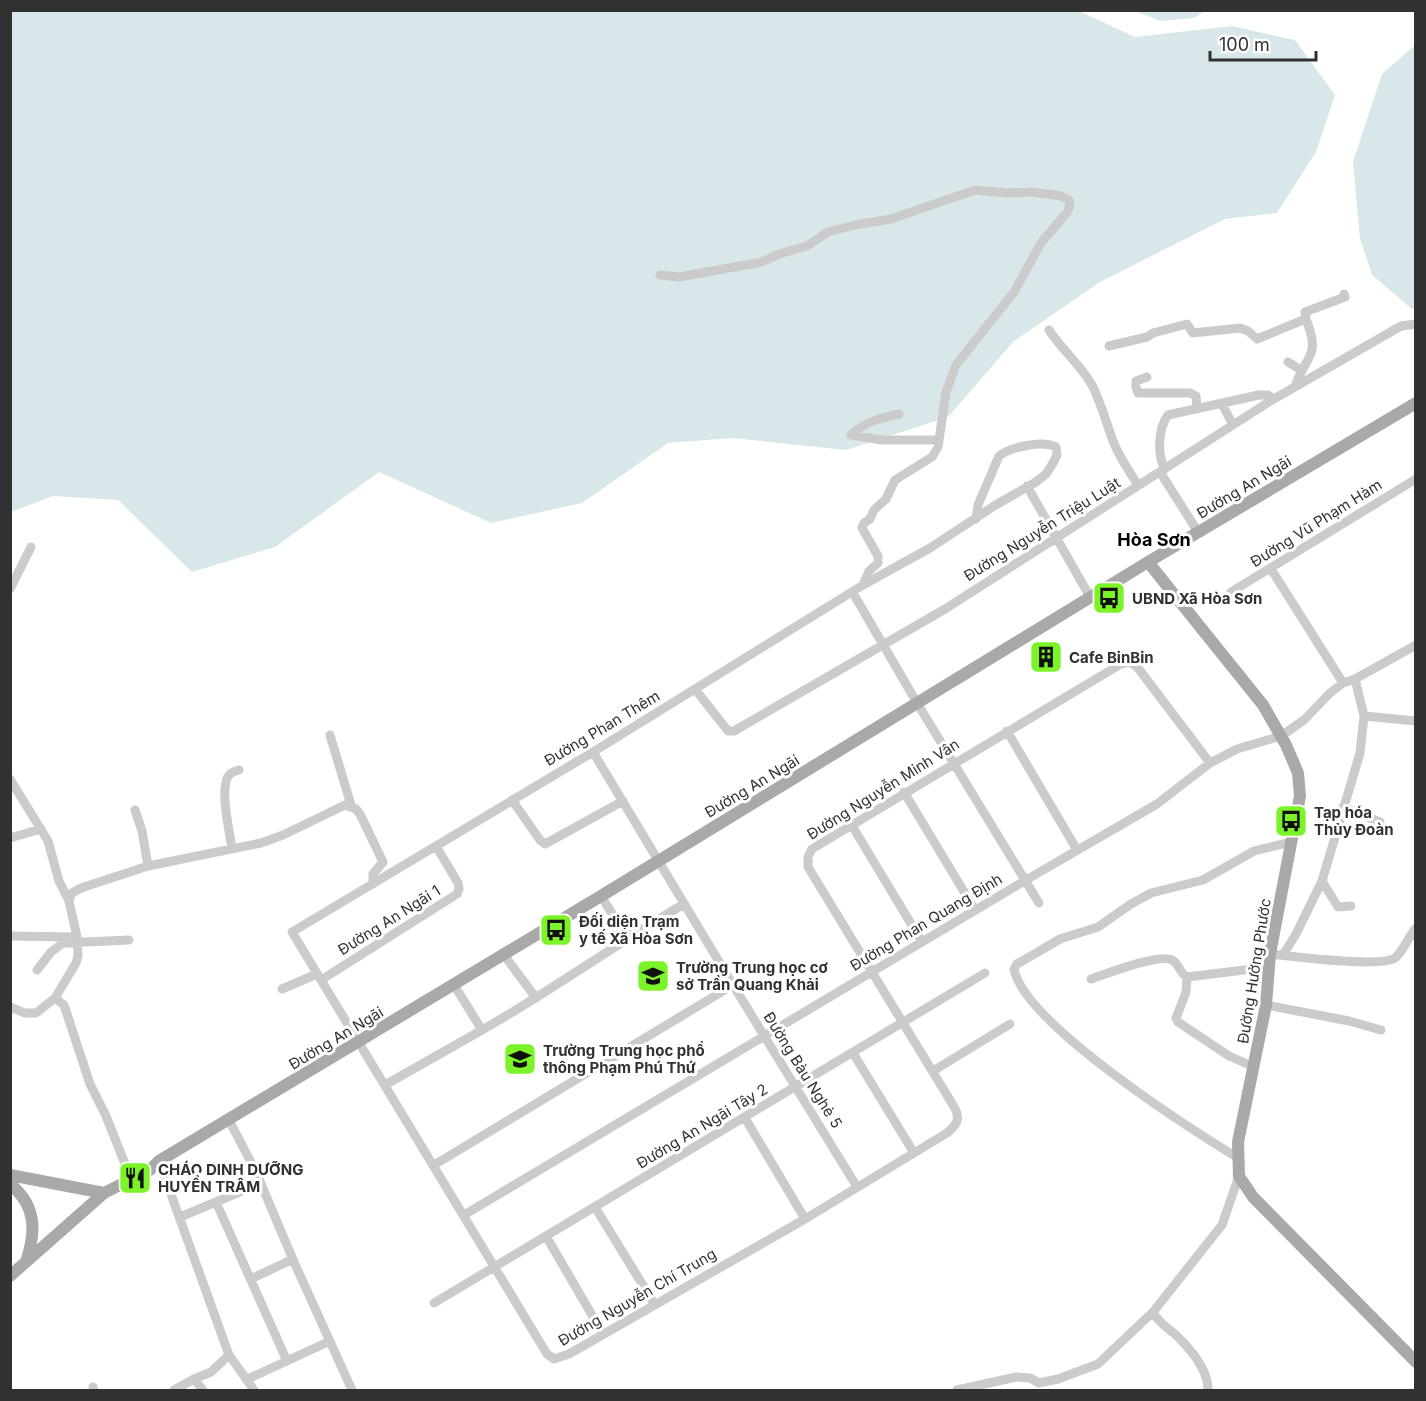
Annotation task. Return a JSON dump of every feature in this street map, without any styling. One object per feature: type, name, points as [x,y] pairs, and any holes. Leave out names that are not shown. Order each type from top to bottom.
[{"type":"main road","name":"Đường An Ngãi","points":[[10,1276],[104,1193],[150,1170],[159,1161],[504,955],[1148,562],[1416,403]]},
{"type":"main road","name":"Đường Hưởng Phước","points":[[1148,562],[1263,705],[1298,772],[1300,796],[1274,959],[1238,1142],[1239,1176]]},
{"type":"main road","points":[[10,1175],[104,1193]]},
{"type":"main road","points":[[1239,1176],[1253,1197],[1416,1362]]},
{"type":"main road","points":[[10,1184],[24,1200],[33,1226],[32,1243],[26,1263]]},
{"type":"street","points":[[660,275],[679,277],[762,262],[779,254],[807,246],[828,232],[891,219],[975,190],[1007,193],[1033,192],[1061,196],[1069,200],[1068,211],[1041,243],[1014,292],[956,365],[946,392],[938,447],[932,457],[895,480],[886,499],[874,510],[870,519],[864,522],[862,528],[878,556],[878,563],[870,571],[863,585]]},
{"type":"street","points":[[1109,346],[1187,324],[1193,333],[1240,328],[1248,331],[1257,339],[1306,319],[1305,312],[1345,297],[1344,294]]},
{"type":"street","points":[[1295,387],[1314,345],[1314,338],[1307,322],[1303,320]]},
{"type":"street","name":"Đường Nguyễn Triệu Luật","points":[[696,689],[728,731],[734,731],[945,609],[1274,399],[1401,326],[1416,324]]},
{"type":"street","points":[[1049,330],[1061,349],[1081,369],[1090,383],[1102,408],[1114,443],[1138,485]]},
{"type":"street","points":[[1288,362],[1301,370]]},
{"type":"street","points":[[1147,377],[1137,380],[1138,393],[1190,393],[1196,396],[1197,409]]},
{"type":"street","points":[[1198,532],[1162,470],[1160,454],[1165,420],[1170,415],[1263,394],[1274,399]]},
{"type":"street","points":[[1222,404],[1233,425]]},
{"type":"street","points":[[899,414],[870,422],[858,428],[851,435],[882,440],[939,440]]},
{"type":"street","name":"Đường Phan Thêm","points":[[359,1042],[292,932],[593,752],[863,585],[930,548],[1032,484],[1046,474],[1057,455],[1056,447],[1043,443],[1006,450],[999,456],[978,505],[976,519]]},
{"type":"street","name":"Đường Vũ Phạm Hàm","points":[[1231,592],[1416,479]]},
{"type":"street","points":[[1032,484],[1055,537],[1090,597]]},
{"type":"street","points":[[10,590],[31,547]]},
{"type":"street","points":[[1271,569],[1343,683],[1355,680],[1416,645]]},
{"type":"street","points":[[853,593],[1039,903]]},
{"type":"street","name":"Đường Nguyễn Minh Vân","points":[[958,1119],[957,1111],[808,867],[807,857],[812,849],[954,762],[1121,664],[1130,662],[1138,668],[1210,763]]},
{"type":"street","points":[[1274,959],[1296,934],[1322,881],[1330,857],[1360,753],[1364,716],[1355,680]]},
{"type":"street","name":"Đường Phan Quang Định","points":[[464,1215],[1156,804],[1210,763],[1237,749],[1281,736],[1304,720],[1343,683]]},
{"type":"street","points":[[1364,716],[1416,721]]},
{"type":"street","points":[[1007,731],[1077,850]]},
{"type":"street","points":[[330,735],[351,806],[360,814],[390,874]]},
{"type":"street","name":"Đường Bàu Nghè 5","points":[[593,752],[857,1187]]},
{"type":"street","points":[[232,849],[225,805],[226,784],[230,774],[239,770]]},
{"type":"street","points":[[10,779],[48,841],[59,881],[69,901],[78,956],[55,998],[36,1013],[25,1013],[11,1007]]},
{"type":"street","points":[[904,792],[975,910]]},
{"type":"street","points":[[512,800],[545,844],[622,801]]},
{"type":"street","points":[[69,901],[72,893],[81,888],[148,866],[261,843],[284,835],[336,807],[351,806]]},
{"type":"street","points":[[1343,807],[1380,822]]},
{"type":"street","points":[[135,810],[142,831],[148,866]]},
{"type":"street","points":[[851,824],[922,942]]},
{"type":"street","points":[[10,838],[41,829]]},
{"type":"street","points":[[1238,1158],[1181,1123],[1078,1045],[1028,998],[1018,982],[1014,969],[1017,964],[1060,939],[1098,927],[1151,893],[1203,880],[1254,851],[1291,842]]},
{"type":"street","name":"Đường An Ngãi 1","points":[[319,977],[457,894],[458,883],[436,846]]},
{"type":"street","points":[[373,884],[373,874],[382,862]]},
{"type":"street","points":[[1322,881],[1338,907],[1351,906]]},
{"type":"street","points":[[601,896],[621,928],[631,935]]},
{"type":"street","points":[[385,1085],[536,998],[631,935],[684,904]]},
{"type":"street","points":[[1091,980],[1124,967],[1167,959],[1175,962],[1183,975],[1187,977],[1274,959],[1359,962],[1389,960],[1396,958],[1416,928]]},
{"type":"street","points":[[10,936],[129,940]]},
{"type":"street","points":[[37,970],[51,952],[63,944],[77,940]]},
{"type":"street","points":[[504,955],[536,998]]},
{"type":"street","name":"Đường An Ngãi Tây 2","points":[[434,1304],[985,973]]},
{"type":"street","points":[[282,989],[319,977]]},
{"type":"street","points":[[1187,977],[1186,992],[1176,1018],[1178,1022],[1229,1056],[1254,1067]]},
{"type":"street","points":[[454,985],[482,1030]]},
{"type":"street","points":[[434,1165],[733,985]]},
{"type":"street","points":[[55,998],[64,1005],[90,1084],[106,1116],[131,1179]]},
{"type":"street","points":[[1266,1005],[1349,1021],[1381,1030]]},
{"type":"street","points":[[933,1071],[1010,1024]]},
{"type":"street","name":"Đường Nguyễn Chí Trung","points":[[359,1042],[547,1354],[554,1359],[561,1358],[805,1219],[947,1133],[958,1119]]},
{"type":"street","points":[[854,1053],[914,1153]]},
{"type":"street","points":[[745,1118],[805,1219]]},
{"type":"street","points":[[229,1120],[261,1183],[351,1388],[340,1390]]},
{"type":"street","points":[[159,1161],[229,1355],[254,1390]]},
{"type":"street","points":[[960,1390],[1016,1377],[1030,1378],[1040,1387],[1098,1364],[1153,1312],[1222,1225],[1239,1176]]},
{"type":"street","points":[[180,1217],[261,1183]]},
{"type":"street","points":[[216,1202],[287,1361]]},
{"type":"street","points":[[595,1207],[655,1305]]},
{"type":"street","points":[[546,1236],[603,1334]]},
{"type":"street","points":[[251,1279],[293,1259]]},
{"type":"street","points":[[1153,1312],[1157,1320],[1197,1356],[1208,1383],[1208,1390]]},
{"type":"street","points":[[245,1378],[250,1378],[330,1341]]},
{"type":"street","points":[[174,1390],[211,1372],[229,1355]]},
{"type":"street","points":[[194,1379],[203,1390]]},
{"type":"shaded area","points":[[1205,10],[1194,18],[1160,21],[1135,11]]},
{"type":"shaded area","points":[[11,11],[1079,11],[1135,37],[1232,26],[1295,40],[1335,95],[1316,152],[1277,213],[1225,219],[1100,282],[1014,341],[948,417],[846,450],[732,438],[668,443],[582,503],[491,523],[379,472],[275,547],[192,572],[118,500],[53,496],[11,512]]},
{"type":"shaded area","points":[[1415,45],[1416,308],[1412,309],[1372,275],[1360,239],[1353,162],[1382,74]]},
{"type":"place","name":"UBND Xã Hòa Sơn","points":[[1109,598]]},
{"type":"place","name":"Cafe BinBin","points":[[1046,657]]},
{"type":"place","name":"Tạp hóa Thủy Đoàn","points":[[1291,821]]},
{"type":"place","name":"Đối diện Trạm y tế Xã Hòa Sơn","points":[[556,930]]},
{"type":"place","name":"Trường Trung học cơ sở Trần Quang Khải","points":[[653,976]]},
{"type":"place","name":"Trường Trung học phổ thông Phạm Phú Thứ","points":[[520,1059]]},
{"type":"place","name":"CHÁO DINH DƯỠNG HUYỀN TRÂM","points":[[135,1178]]},
{"type":"district","name":"Hòa Sơn","points":[[1154,539]]}]
